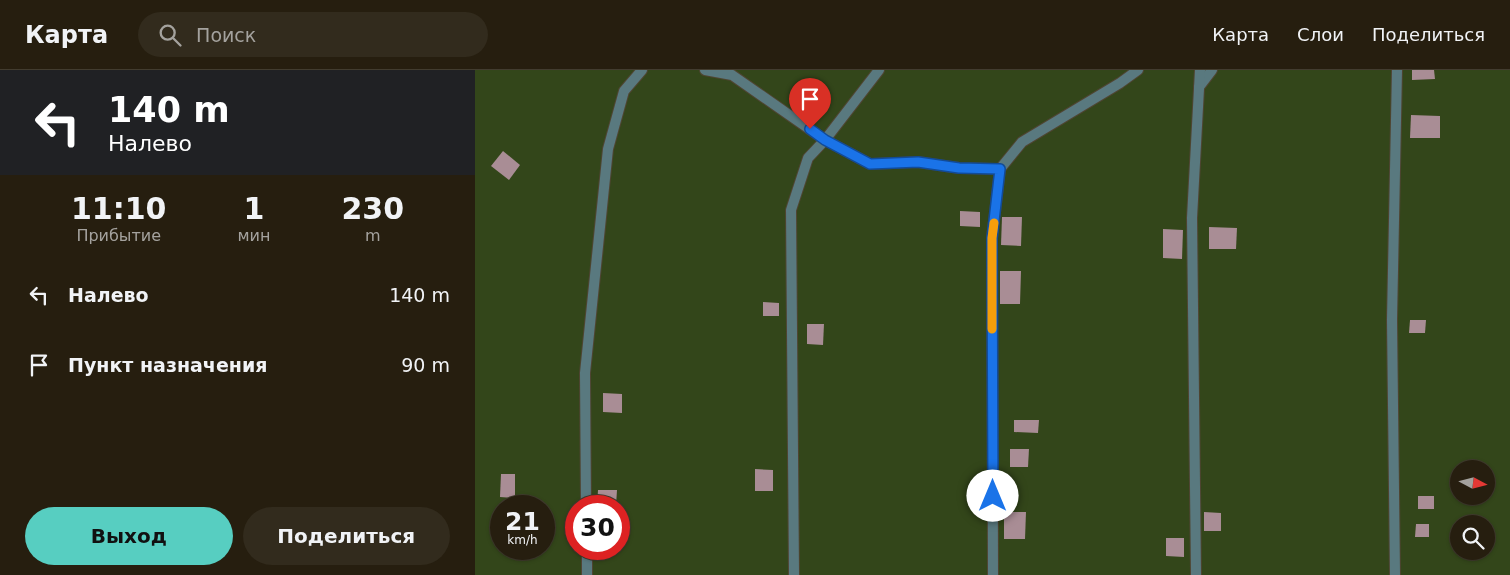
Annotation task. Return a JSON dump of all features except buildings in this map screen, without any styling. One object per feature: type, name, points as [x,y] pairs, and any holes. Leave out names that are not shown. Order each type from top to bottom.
[{"type":"street","points":[[586,495],[585,373],[608,149],[624,91],[642,70]]},
{"type":"street","points":[[705,70],[732,75],[825,140],[870,164],[918,162],[959,168],[1000,169]]},
{"type":"street","points":[[793,575],[791,210],[807,158],[825,140],[879,70]]},
{"type":"street","points":[[993,575],[992,238],[1000,169],[1022,142],[1120,83],[1137,70]]},
{"type":"street","points":[[1196,575],[1192,218],[1199,70]]},
{"type":"street","points":[[1198,89],[1212,70]]},
{"type":"street","points":[[1395,575],[1392,320],[1397,70]]},
{"type":"street","points":[[587,560],[587,575]]},
{"type":"green space","points":[[475,70],[1510,70],[1510,575],[475,575]]},
{"type":"slow traffic","points":[[992,329],[992,238],[994,223]]},
{"type":"route","points":[[810,129],[825,140],[870,164],[918,162],[959,168],[1000,169],[992,238],[993,496]]}]
